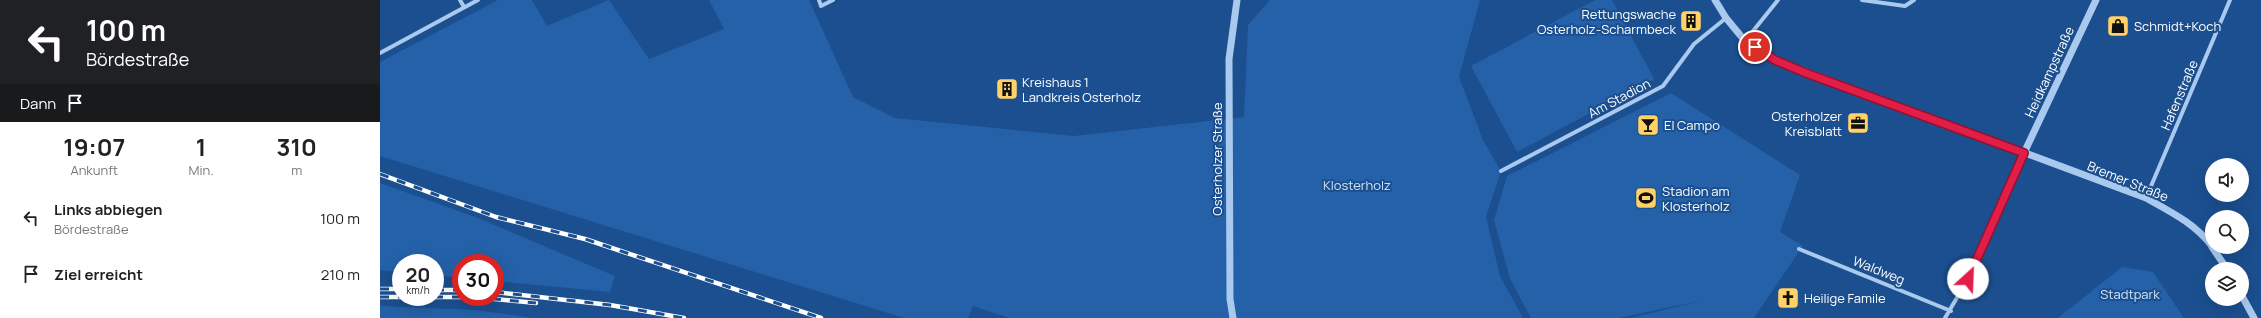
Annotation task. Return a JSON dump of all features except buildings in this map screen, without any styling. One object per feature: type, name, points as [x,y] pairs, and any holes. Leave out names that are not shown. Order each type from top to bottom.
[{"type":"street","points":[[460,0],[464,7]]},
{"type":"street","points":[[380,53],[478,0]]},
{"type":"street","points":[[819,0],[821,6],[833,0]]},
{"type":"street","name":"Osterholzer Straße","points":[[1233,318],[1230,299],[1229,59],[1237,0]]},
{"type":"street","name":"Bremer Straße","points":[[1715,0],[1726,18],[1745,40],[1775,60],[1799,71],[2146,198],[2187,221],[2205,237]]},
{"type":"street","points":[[1745,40],[1778,0]]},
{"type":"street","points":[[1862,0],[1905,6],[1914,0]]},
{"type":"street","name":"Heidkampstraße","points":[[2024,153],[2096,0]]},
{"type":"street","name":"Hafenstraße","points":[[2146,198],[2230,0]]},
{"type":"street","name":"Am Stadion","points":[[1501,171],[1663,86],[1694,44],[1726,18]]},
{"type":"street","points":[[1945,318],[1951,311],[1968,279],[2024,153]]},
{"type":"street","name":"Waldweg","points":[[1800,249],[1951,311]]},
{"type":"street","points":[[2247,306],[2254,318]]},
{"type":"green space","name":"Klosterholz","points":[[498,0],[532,0],[547,26],[609,0],[649,59],[724,29],[709,0],[809,0],[853,97],[895,118],[1074,136],[1244,117],[1248,25],[1270,0],[1480,0],[1459,77],[1483,140],[1501,171],[1486,217],[1500,276],[1523,318],[1009,318],[973,306],[968,318],[904,318],[380,156],[380,62]]},
{"type":"green space","points":[[1595,0],[1612,0],[1654,79],[1517,152],[1471,66]]},
{"type":"green space","name":"Stadion am Klosterholz","points":[[1671,93],[1800,175],[1780,232],[1803,246],[1754,318],[1631,318],[1704,300],[1619,318],[1531,318],[1510,279],[1494,220],[1507,176]]},
{"type":"green space","points":[[380,183],[478,218],[615,276],[610,292],[504,282],[504,254],[452,254],[452,277],[444,276],[444,254],[392,254],[392,271],[380,270]]},
{"type":"green space","name":"Stadtpark","points":[[2122,267],[2153,272],[2184,318],[2058,318]]},
{"type":"green space","points":[[380,306],[475,310],[533,318],[380,318]]},
{"type":"railway","points":[[380,174],[496,217],[585,239],[821,318]]},
{"type":"railway","points":[[380,289],[392,289]]},
{"type":"railway","points":[[444,290],[452,290]]},
{"type":"railway","points":[[504,293],[610,305],[684,318]]},
{"type":"railway","points":[[380,297],[452,297]]},
{"type":"railway","points":[[504,300],[536,303]]},
{"type":"place","name":"Rettungswache Osterholz-Scharmbeck","points":[[1691,21]]},
{"type":"place","name":"Schmidt+Koch","points":[[2118,26]]},
{"type":"place","name":"Kreishaus 1 Landkreis Osterholz","points":[[1007,89]]},
{"type":"place","name":"Osterholzer Kreisblatt","points":[[1858,123]]},
{"type":"place","name":"El Campo","points":[[1648,125]]},
{"type":"place","name":"Stadion am Klosterholz","points":[[1646,198]]},
{"type":"place","name":"Heilige Famile","points":[[1788,298]]},
{"type":"route","points":[[1755,47],[1775,60],[1806,73],[2024,153],[1968,279]]}]
